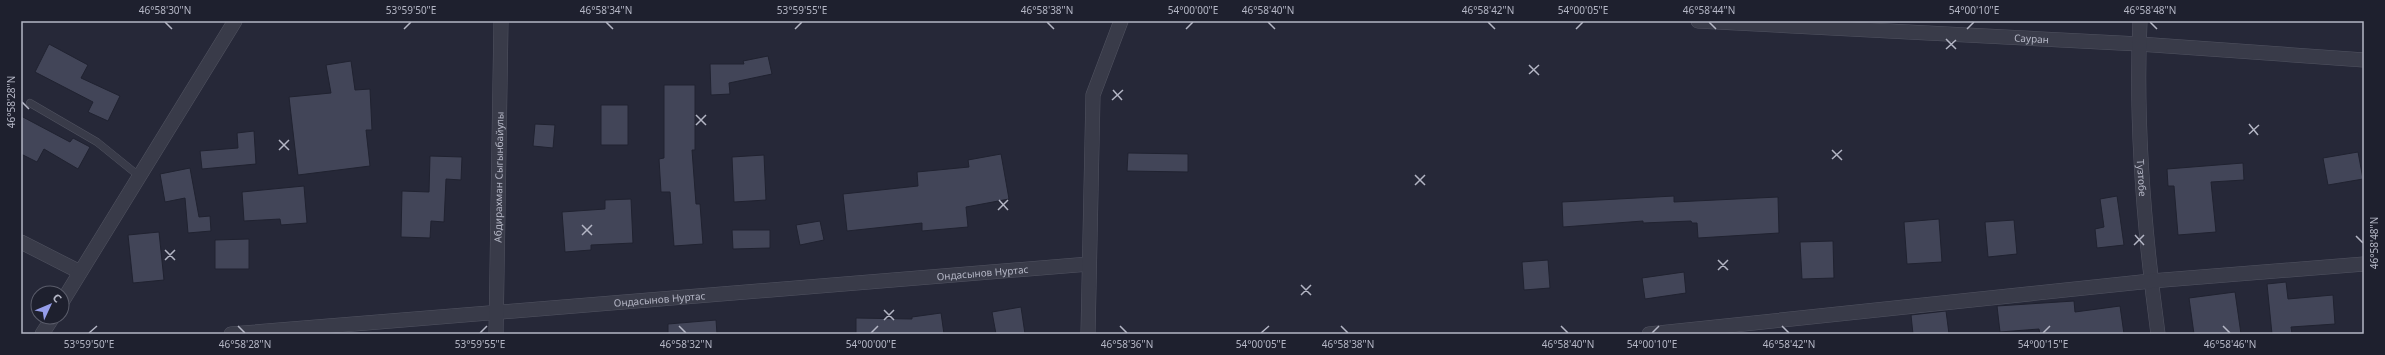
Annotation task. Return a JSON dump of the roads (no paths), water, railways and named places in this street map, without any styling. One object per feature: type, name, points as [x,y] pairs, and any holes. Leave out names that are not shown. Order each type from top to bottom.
[{"type":"street","points":[[70,289],[236,21]]},
{"type":"street","name":"Абдирахман Сыгынбайулы","points":[[496,334],[501,21]]},
{"type":"street","points":[[1088,334],[1088,264],[1093,95],[1121,21]]},
{"type":"street","name":"Сауран","points":[[1698,21],[1897,26],[2364,60]]},
{"type":"street","name":"Тузтобе","points":[[2140,21],[2139,156],[2150,281],[2158,334]]},
{"type":"street","points":[[21,242],[80,272]]},
{"type":"street","name":"Ондасынов Нуртас","points":[[231,334],[1088,264]]},
{"type":"street","points":[[1649,334],[2150,281],[2364,264]]},
{"type":"street","points":[[42,334],[48,325]]},
{"type":"lane","points":[[30,103],[97,142],[139,176]]}]
